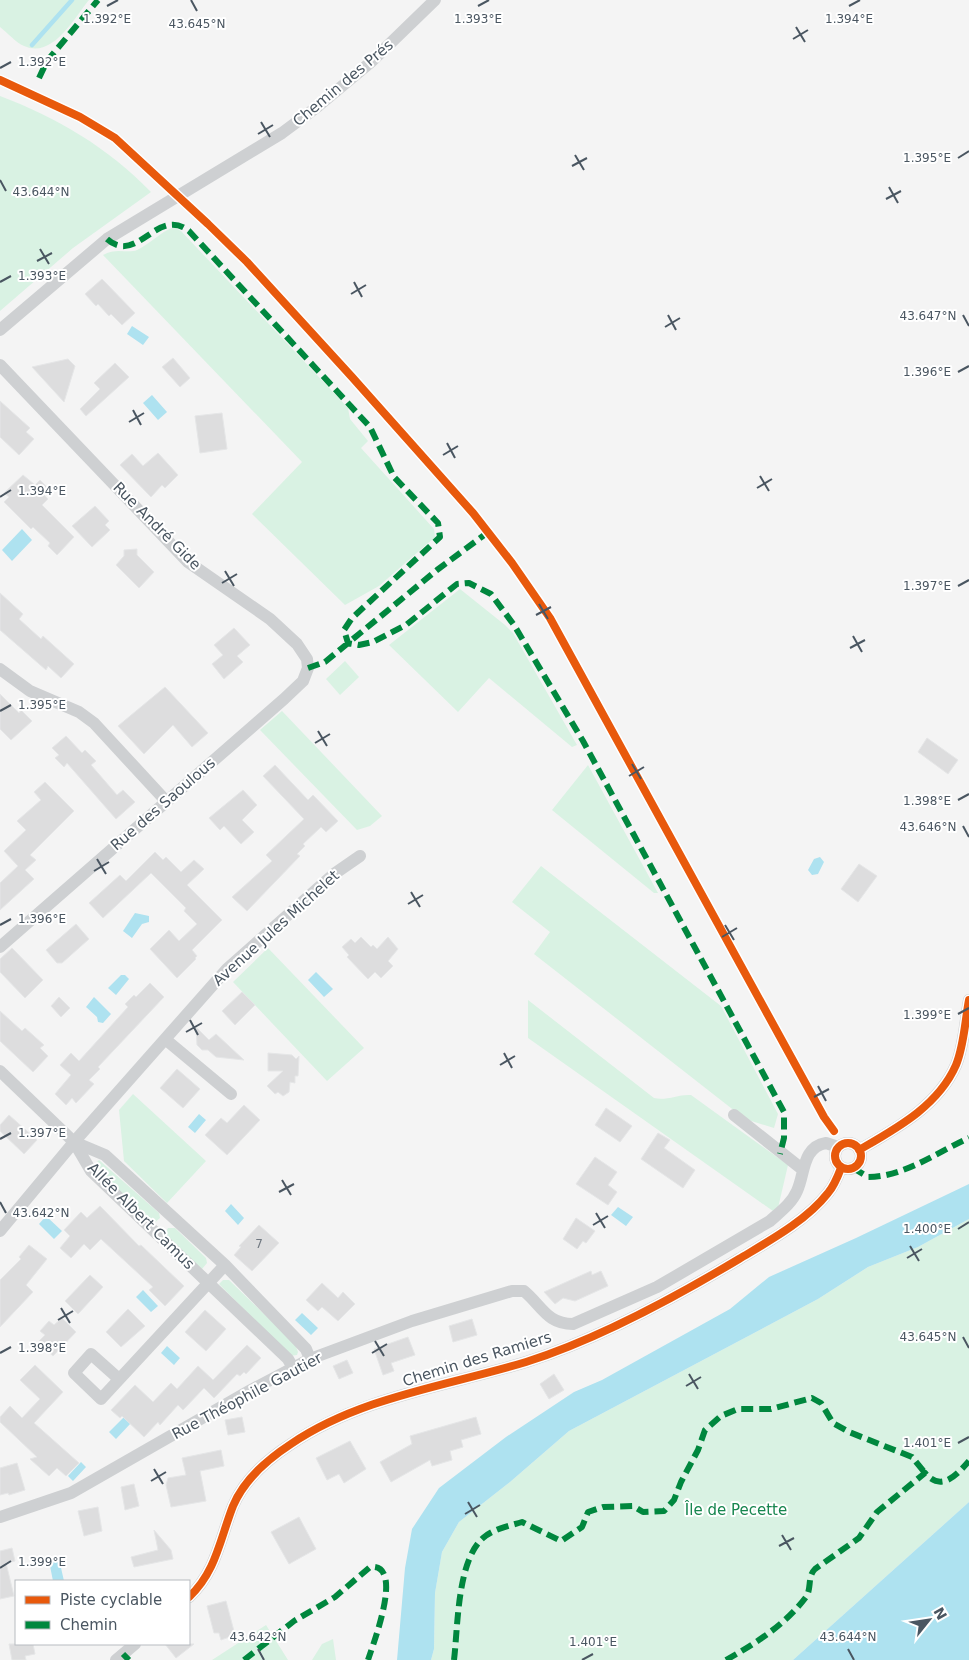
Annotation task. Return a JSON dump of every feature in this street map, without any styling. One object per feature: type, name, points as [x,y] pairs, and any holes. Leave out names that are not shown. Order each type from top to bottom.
[{"type":"street","name":"Chemin des Prés","points":[[0,330],[107,239],[282,133],[318,108],[371,62],[436,0]]},
{"type":"street","name":"Rue André Gide","points":[[0,365],[188,562],[270,619],[297,644],[307,659],[308,668],[304,681]]},
{"type":"street","points":[[0,669],[30,690],[79,712],[94,723],[166,802]]},
{"type":"street","name":"Rue des Saoulous","points":[[0,947],[304,681]]},
{"type":"street","name":"Avenue Jules Michelet","points":[[0,1231],[74,1142],[226,969],[334,874],[360,856]]},
{"type":"street","points":[[859,1150],[907,1122],[927,1105],[945,1085],[956,1063],[969,1000]]},
{"type":"street","points":[[165,1039],[232,1094]]},
{"type":"street","points":[[0,1071],[74,1142]]},
{"type":"street","points":[[734,1115],[802,1169]]},
{"type":"street","name":"Allée Albert Camus","points":[[74,1142],[105,1155],[171,1215],[225,1265],[306,1349],[310,1359]]},
{"type":"street","name":"Allée Albert Camus","points":[[74,1142],[91,1171],[288,1359],[292,1368]]},
{"type":"street","name":"Rue Théophile Gautier","points":[[0,1517],[72,1493],[310,1359],[412,1321],[512,1291],[524,1291],[550,1319],[560,1324],[573,1324],[657,1287],[770,1221],[785,1208],[798,1191],[802,1169],[814,1148],[826,1143],[838,1147]]},
{"type":"street","points":[[849,1143],[859,1150],[861,1155],[858,1164],[847,1170],[841,1168],[835,1158],[838,1147],[849,1143]]},
{"type":"street","name":"Chemin des Ramiers","points":[[190,1596],[198,1589],[212,1568],[234,1506],[243,1489],[272,1459],[292,1444],[365,1405],[528,1361],[605,1330],[685,1291],[762,1245],[801,1218],[828,1193],[841,1168]]},
{"type":"street","points":[[156,1233],[171,1215]]},
{"type":"street","points":[[119,1379],[225,1265]]},
{"type":"street","points":[[116,1660],[133,1645]]},
{"type":"green space","points":[[0,0],[89,0],[62,35],[44,47],[35,48],[21,45],[0,27]]},
{"type":"green space","points":[[0,96],[42,114],[81,135],[117,161],[151,192],[73,248],[0,311]]},
{"type":"green space","points":[[174,227],[181,231],[348,408],[350,419],[368,441],[361,448],[434,529],[435,537],[379,586],[345,605],[252,514],[302,462],[103,255],[113,251],[137,250]]},
{"type":"green space","points":[[460,589],[513,633],[577,745],[572,747],[489,678],[458,712],[389,645]]},
{"type":"green space","points":[[345,661],[359,677],[340,695],[326,679]]},
{"type":"green space","points":[[282,711],[382,816],[370,826],[357,830],[260,730]]},
{"type":"green space","points":[[588,765],[658,893],[654,893],[552,810]]},
{"type":"green space","points":[[541,866],[721,1006],[778,1114],[774,1128],[745,1119],[534,954],[550,932],[512,902]]},
{"type":"green space","points":[[268,948],[364,1048],[327,1081],[233,982]]},
{"type":"green space","points":[[528,1000],[654,1098],[663,1099],[691,1095],[788,1165],[778,1208],[773,1211],[528,1038]]},
{"type":"green space","points":[[133,1094],[206,1161],[167,1203],[124,1161],[119,1110]]},
{"type":"green space","points":[[99,1160],[159,1213],[160,1218],[153,1224],[97,1172],[94,1165]]},
{"type":"green space","name":"Île de Pecette","points":[[969,1219],[969,1502],[793,1660],[431,1660],[434,1649],[435,1593],[442,1552],[459,1522],[510,1482],[569,1431],[818,1299],[868,1267],[918,1247]]},
{"type":"green space","points":[[168,1228],[175,1228],[206,1258],[207,1263],[202,1269],[164,1235]]},
{"type":"green space","points":[[223,1280],[229,1280],[295,1344],[298,1352],[297,1355],[290,1356],[219,1284]]},
{"type":"green space","points":[[266,1625],[288,1660],[212,1660]]},
{"type":"green space","points":[[333,1639],[336,1660],[312,1660],[322,1644]]},
{"type":"water","points":[[132,326],[149,337],[143,345],[127,334]]},
{"type":"water","points":[[152,395],[167,412],[158,420],[143,403]]},
{"type":"water","points":[[22,529],[32,540],[12,561],[2,550]]},
{"type":"water","points":[[820,857],[824,862],[818,874],[812,875],[808,870],[814,859]]},
{"type":"water","points":[[135,913],[149,916],[149,922],[142,924],[132,938],[123,931]]},
{"type":"water","points":[[316,972],[333,989],[324,997],[308,980]]},
{"type":"water","points":[[121,975],[125,975],[129,979],[116,995],[108,988]]},
{"type":"water","points":[[94,997],[111,1014],[103,1023],[98,1022],[97,1017],[86,1007]]},
{"type":"water","points":[[199,1114],[206,1120],[195,1133],[188,1127]]},
{"type":"water","points":[[969,1184],[969,1219],[918,1247],[868,1267],[818,1299],[569,1431],[510,1482],[459,1522],[442,1552],[435,1593],[434,1649],[431,1660],[397,1660],[405,1568],[412,1529],[439,1488],[506,1437],[574,1392],[602,1380],[730,1309],[769,1277]]},
{"type":"water","points":[[231,1204],[244,1218],[238,1225],[225,1211]]},
{"type":"water","points":[[618,1207],[633,1217],[626,1226],[611,1215]]},
{"type":"water","points":[[46,1216],[62,1231],[54,1239],[39,1224]]},
{"type":"water","points":[[143,1290],[158,1306],[151,1312],[136,1297]]},
{"type":"water","points":[[302,1313],[318,1328],[311,1335],[295,1320]]},
{"type":"water","points":[[167,1346],[180,1358],[174,1365],[161,1353]]},
{"type":"water","points":[[124,1417],[131,1423],[116,1439],[109,1432]]},
{"type":"water","points":[[81,1462],[86,1467],[73,1481],[68,1476]]},
{"type":"water","points":[[969,1502],[969,1660],[793,1660]]},
{"type":"water","points":[[59,1559],[64,1580],[53,1580],[49,1561]]},
{"type":"building","points":[[102,279],[135,313],[122,325],[111,314],[109,316],[98,304],[96,306],[85,294]]},
{"type":"building","points":[[173,358],[190,378],[180,387],[162,367]]},
{"type":"building","points":[[68,359],[75,366],[64,402],[32,367]]},
{"type":"building","points":[[115,363],[129,377],[86,416],[80,409],[100,389],[94,383]]},
{"type":"building","points":[[0,401],[30,428],[26,432],[34,439],[19,455],[0,437]]},
{"type":"building","points":[[222,413],[227,449],[200,453],[195,416]]},
{"type":"building","points":[[158,453],[178,475],[165,488],[162,485],[151,497],[120,465],[132,454],[143,466]]},
{"type":"building","points":[[23,475],[35,485],[40,480],[50,490],[44,495],[48,499],[42,505],[74,537],[57,555],[48,546],[50,543],[33,527],[31,529],[4,502],[9,497],[4,493]]},
{"type":"building","points":[[95,506],[109,521],[105,525],[110,530],[92,547],[72,526]]},
{"type":"building","points":[[137,549],[137,555],[154,572],[139,588],[116,565],[124,556],[124,550]]},
{"type":"building","points":[[0,593],[23,614],[19,619],[41,639],[43,636],[74,664],[61,678],[48,666],[46,670],[0,630]]},
{"type":"building","points":[[234,628],[250,645],[237,656],[243,662],[224,679],[212,664],[223,655],[214,645]]},
{"type":"building","points":[[165,687],[208,733],[192,747],[173,725],[144,754],[118,726]]},
{"type":"building","points":[[0,694],[19,713],[21,710],[32,721],[11,740],[0,729]]},
{"type":"building","points":[[66,736],[82,753],[85,750],[96,761],[91,765],[117,795],[123,790],[135,802],[116,819],[67,763],[64,767],[55,758],[59,755],[52,748]]},
{"type":"building","points":[[927,738],[958,760],[948,774],[918,752]]},
{"type":"building","points":[[275,765],[308,800],[313,795],[338,821],[326,832],[321,827],[303,844],[305,846],[297,854],[300,856],[247,911],[232,897],[272,861],[266,855],[304,819],[263,776]]},
{"type":"building","points":[[45,782],[74,811],[30,855],[36,860],[25,870],[34,879],[0,910],[0,883],[18,866],[4,851],[26,830],[17,821],[41,800],[34,792]]},
{"type":"building","points":[[243,790],[257,805],[242,820],[254,832],[241,844],[224,826],[220,830],[209,818]]},
{"type":"building","points":[[155,852],[163,860],[166,857],[181,872],[194,860],[204,869],[187,885],[222,920],[192,950],[197,956],[196,959],[177,978],[150,949],[169,930],[179,941],[197,924],[184,911],[186,908],[151,873],[103,918],[89,903],[120,875],[126,881]]},
{"type":"building","points":[[859,864],[877,876],[858,902],[841,889]]},
{"type":"building","points":[[76,924],[89,939],[62,963],[57,963],[46,950]]},
{"type":"building","points":[[361,937],[371,947],[373,945],[377,949],[388,937],[398,949],[388,961],[393,966],[381,978],[375,972],[368,979],[347,957],[349,955],[342,947],[351,939],[355,943]]},
{"type":"building","points":[[12,948],[43,980],[25,998],[0,972],[0,959]]},
{"type":"building","points":[[150,983],[164,997],[98,1067],[100,1069],[89,1080],[94,1084],[76,1103],[72,1098],[66,1105],[55,1094],[71,1075],[60,1065],[71,1053],[79,1061],[128,1007],[125,1004],[134,995],[136,997]]},
{"type":"building","points":[[242,992],[255,1005],[235,1025],[222,1011]]},
{"type":"building","points":[[59,997],[70,1008],[61,1017],[51,1006]]},
{"type":"building","points":[[0,1011],[22,1031],[25,1028],[44,1045],[40,1048],[48,1056],[33,1072],[0,1041]]},
{"type":"building","points":[[196,1027],[209,1040],[216,1034],[244,1060],[216,1057],[208,1050],[202,1050],[197,1045]]},
{"type":"building","points":[[268,1053],[292,1055],[296,1059],[299,1056],[298,1076],[295,1076],[295,1083],[290,1082],[289,1092],[283,1096],[278,1092],[275,1094],[267,1086],[283,1071],[268,1071]]},
{"type":"building","points":[[177,1069],[200,1089],[183,1108],[160,1088]]},
{"type":"building","points":[[244,1105],[260,1120],[227,1155],[205,1135],[221,1118],[227,1123]]},
{"type":"building","points":[[606,1108],[632,1126],[620,1142],[595,1125]]},
{"type":"building","points":[[9,1115],[37,1140],[24,1154],[0,1131],[0,1125]]},
{"type":"building","points":[[658,1133],[670,1140],[664,1148],[695,1170],[683,1188],[641,1159]]},
{"type":"building","points":[[595,1157],[617,1172],[608,1185],[617,1192],[608,1205],[576,1184]]},
{"type":"building","points":[[100,1206],[139,1246],[141,1245],[184,1286],[165,1306],[149,1290],[153,1287],[101,1239],[90,1250],[84,1244],[71,1258],[60,1248],[70,1236],[64,1230],[81,1212],[87,1218]]},
{"type":"building","points":[[576,1218],[595,1231],[586,1243],[583,1241],[577,1249],[563,1239]]},
{"type":"building","points":[[259,1225],[279,1243],[252,1271],[234,1255],[241,1247],[239,1246]]},
{"type":"building","points":[[29,1245],[47,1259],[26,1285],[33,1292],[0,1327],[0,1280],[21,1259],[19,1257]]},
{"type":"building","points":[[591,1271],[592,1275],[601,1271],[608,1286],[575,1301],[563,1298],[555,1304],[544,1292]]},
{"type":"building","points":[[90,1275],[103,1287],[78,1314],[65,1301]]},
{"type":"building","points":[[322,1283],[338,1298],[343,1292],[355,1304],[338,1321],[322,1307],[318,1311],[306,1300]]},
{"type":"building","points":[[128,1309],[145,1326],[121,1347],[106,1332]]},
{"type":"building","points":[[205,1310],[226,1329],[206,1351],[185,1332]]},
{"type":"building","points":[[62,1318],[76,1332],[53,1356],[38,1342],[45,1335],[40,1331],[49,1321],[54,1325]]},
{"type":"building","points":[[472,1319],[477,1335],[453,1342],[449,1326]]},
{"type":"building","points":[[408,1337],[415,1355],[391,1363],[394,1371],[383,1375],[374,1349]]},
{"type":"building","points":[[247,1345],[261,1358],[246,1374],[244,1372],[240,1376],[237,1374],[214,1398],[204,1388],[183,1410],[178,1405],[160,1425],[158,1422],[144,1437],[122,1416],[120,1418],[111,1410],[135,1385],[153,1402],[171,1383],[177,1389],[198,1366],[213,1380]]},
{"type":"building","points":[[347,1360],[353,1373],[339,1379],[333,1366]]},
{"type":"building","points":[[35,1365],[63,1392],[34,1423],[79,1463],[66,1476],[57,1468],[49,1476],[30,1459],[37,1457],[0,1422],[0,1417],[10,1406],[22,1418],[40,1399],[20,1380]]},
{"type":"building","points":[[554,1374],[564,1390],[549,1399],[540,1384]]},
{"type":"building","points":[[242,1417],[245,1432],[228,1435],[225,1420]]},
{"type":"building","points":[[476,1417],[481,1434],[461,1440],[463,1447],[450,1451],[452,1460],[432,1466],[430,1460],[391,1482],[380,1462],[412,1444],[410,1436]]},
{"type":"building","points":[[350,1441],[366,1469],[344,1483],[339,1474],[327,1480],[316,1458]]},
{"type":"building","points":[[221,1450],[224,1466],[200,1471],[206,1501],[171,1507],[166,1485],[168,1478],[186,1475],[182,1458]]},
{"type":"building","points":[[17,1463],[25,1490],[9,1495],[8,1493],[0,1495],[0,1468]]},
{"type":"building","points":[[134,1484],[139,1506],[125,1510],[121,1487]]},
{"type":"building","points":[[98,1507],[102,1531],[84,1536],[78,1511]]},
{"type":"building","points":[[299,1517],[316,1549],[289,1564],[271,1532]]},
{"type":"building","points":[[154,1530],[171,1550],[173,1559],[134,1567],[131,1557],[158,1550]]},
{"type":"building","points":[[12,1548],[15,1561],[6,1563],[14,1596],[0,1599],[0,1551]]},
{"type":"building","points":[[226,1601],[235,1635],[221,1640],[219,1633],[214,1633],[207,1606]]},
{"type":"building","points":[[9,1644],[33,1645],[35,1654],[25,1656],[26,1660],[12,1660]]},
{"type":"building","points":[[194,1644],[176,1658],[166,1645]]},
{"type":"waterway","points":[[32,45],[72,0]]},
{"type":"marked path","points":[[39,78],[47,61],[98,0]]},
{"type":"marked path","points":[[107,239],[118,245],[128,246],[167,226],[178,225],[189,231],[370,427],[394,477],[438,523],[440,537],[352,618],[344,630],[348,643],[359,645],[373,642],[406,625],[457,584],[469,583],[491,594],[514,625],[583,741],[784,1112],[784,1138],[780,1154]]},
{"type":"marked path","points":[[308,668],[325,662],[437,570],[487,533]]},
{"type":"marked path","points":[[853,1168],[868,1177],[894,1173],[920,1163],[969,1138]]},
{"type":"marked path","points":[[454,1660],[463,1578],[474,1548],[483,1538],[496,1530],[522,1522],[561,1541],[582,1527],[588,1512],[603,1507],[633,1506],[643,1512],[664,1511],[674,1500],[698,1450],[705,1430],[721,1416],[738,1409],[771,1409],[812,1398],[821,1403],[833,1423],[849,1432],[912,1457],[925,1473]]},
{"type":"marked path","points":[[726,1660],[759,1640],[789,1616],[806,1597],[811,1575],[815,1569],[859,1538],[877,1512],[925,1473],[931,1479],[943,1482],[959,1472],[969,1461]]},
{"type":"marked path","points":[[244,1660],[294,1621],[335,1597],[370,1567],[380,1569],[385,1578],[386,1590],[380,1622],[368,1660]]},
{"type":"marked path","points":[[123,1654],[129,1660]]},
{"type":"cycle path","points":[[0,80],[80,117],[115,138],[247,262],[473,513],[512,563],[550,618],[824,1117],[834,1131]]},
{"type":"cycle path","points":[[859,1150],[915,1115],[939,1092],[948,1080],[961,1050],[969,1000]]},
{"type":"cycle path","points":[[848,1143],[857,1147],[861,1156],[857,1165],[848,1169],[839,1165],[835,1156],[839,1147],[848,1143]]},
{"type":"cycle path","points":[[190,1596],[211,1566],[233,1506],[243,1487],[265,1463],[291,1444],[318,1428],[375,1404],[405,1394],[526,1362],[581,1342],[636,1317],[775,1238],[809,1213],[819,1203],[834,1184],[841,1168]]}]
